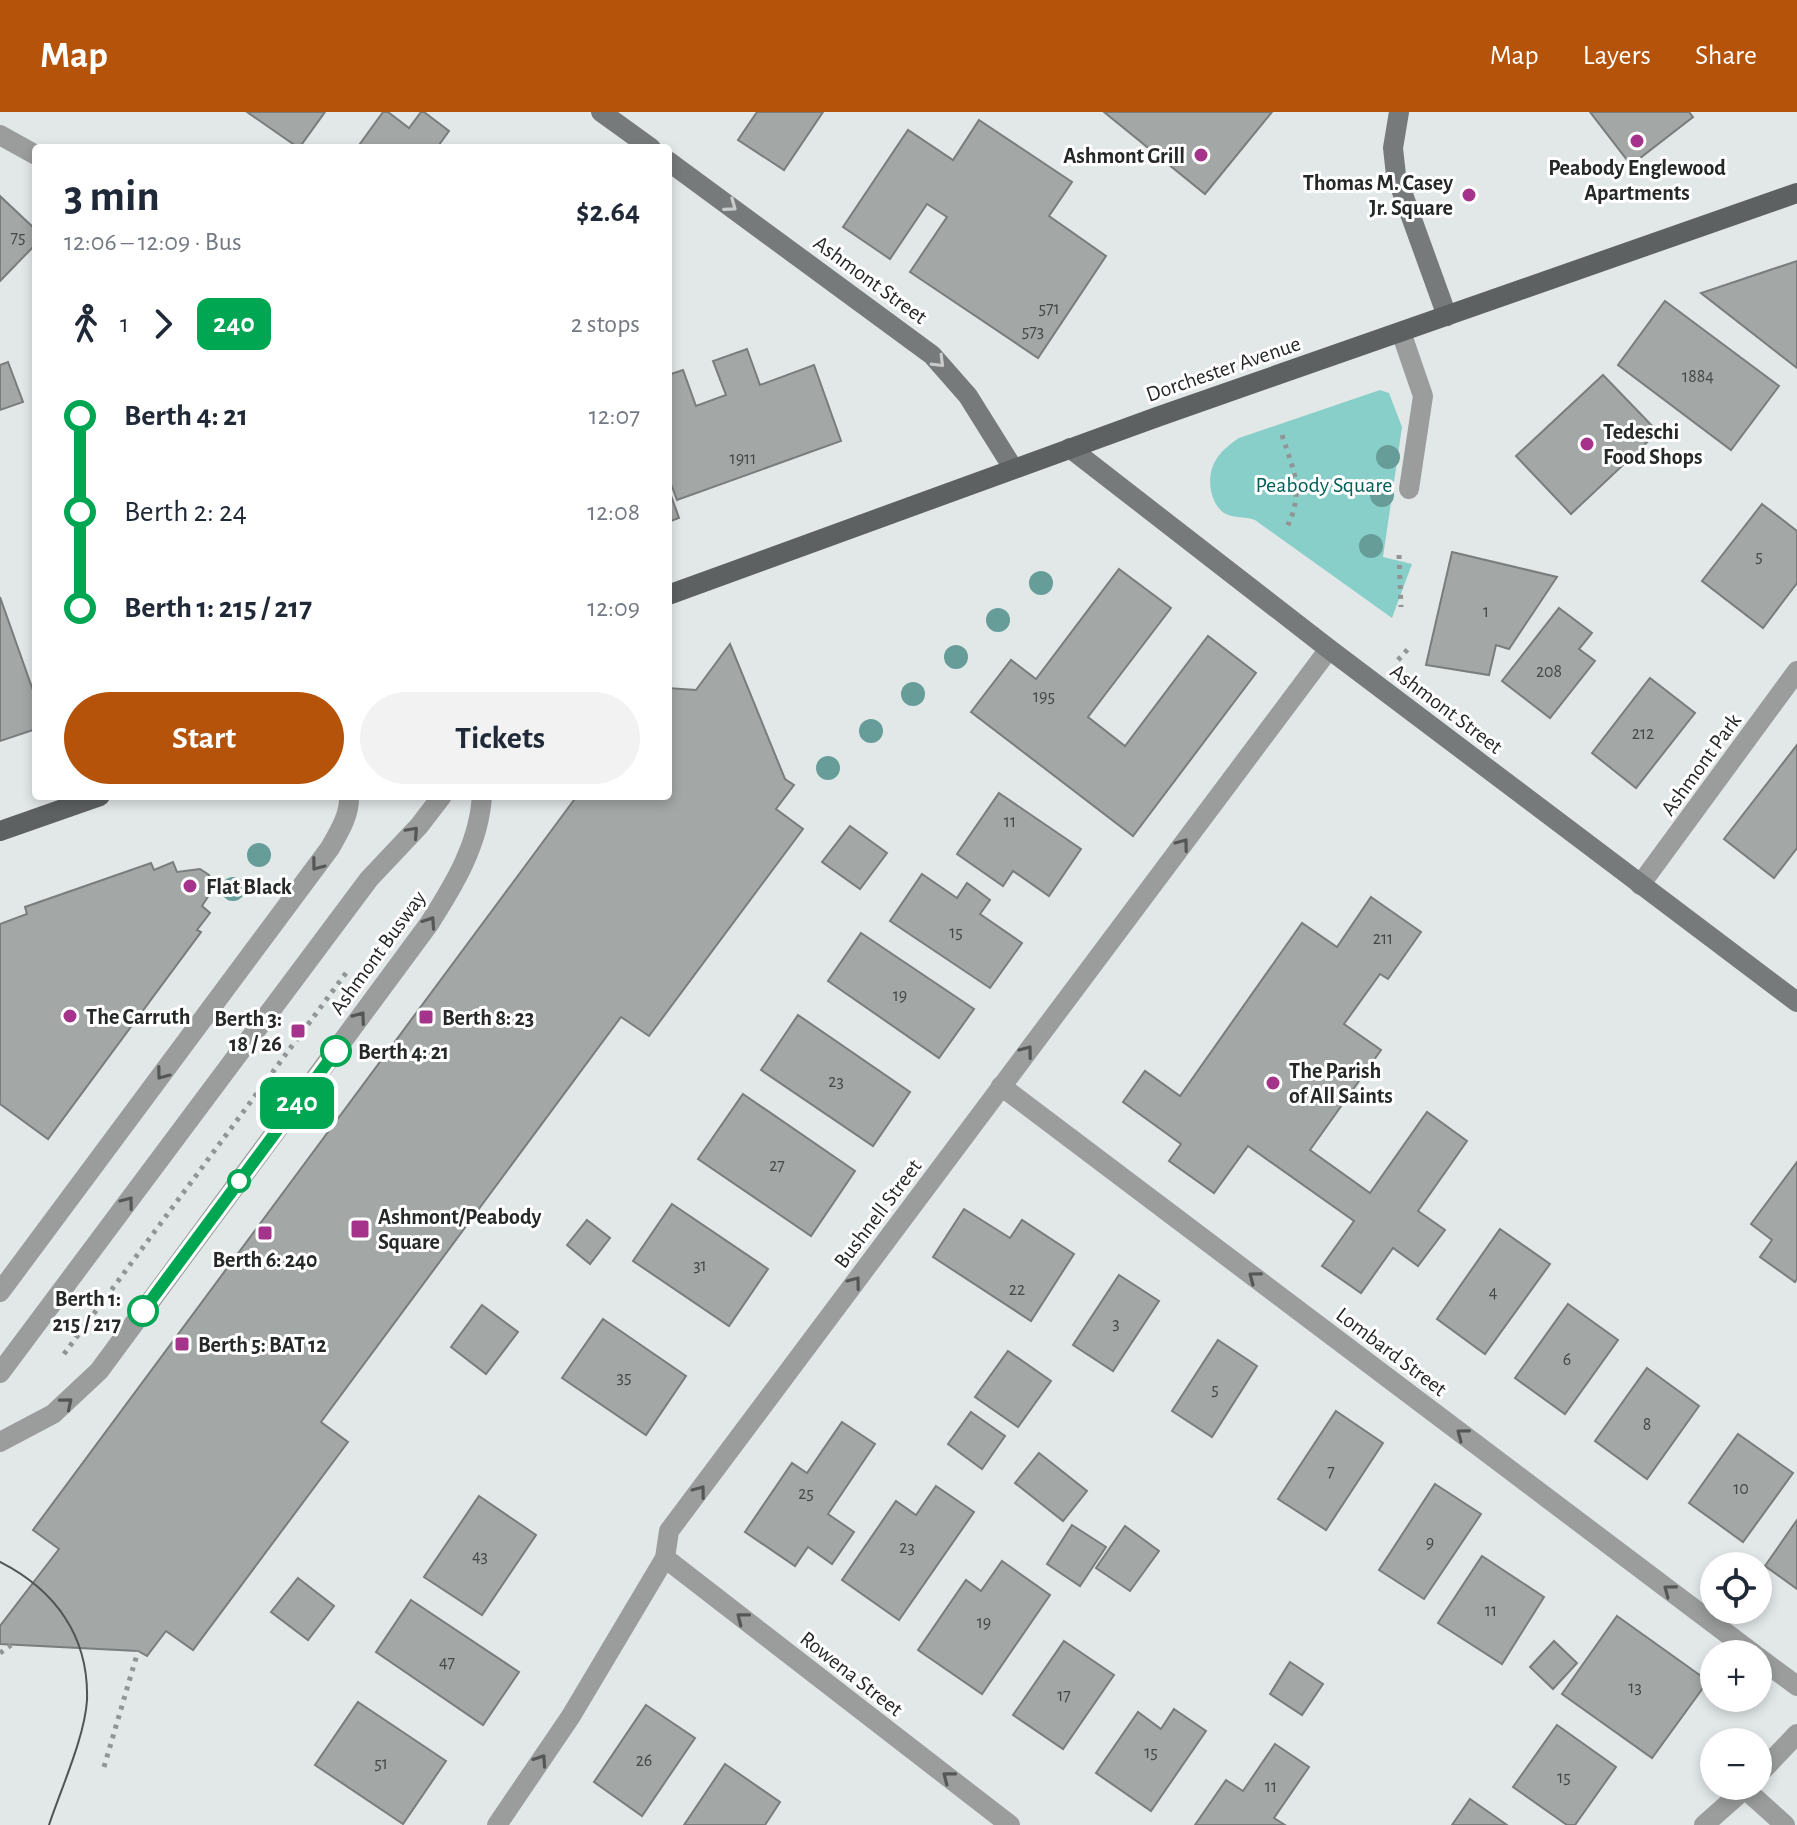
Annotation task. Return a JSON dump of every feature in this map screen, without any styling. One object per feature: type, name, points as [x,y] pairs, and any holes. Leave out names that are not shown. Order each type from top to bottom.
[{"type":"main road","points":[[601,112],[645,144]]},
{"type":"main road","points":[[1399,112],[1393,148],[1396,175],[1447,316]]},
{"type":"main road","name":"Ashmont Street","points":[[672,164],[932,355],[968,396],[1013,468]]},
{"type":"main road","name":"Dorchester Avenue","points":[[672,594],[1013,468],[1797,193]]},
{"type":"main road","name":"Ashmont Street","points":[[1070,448],[1329,649],[1797,1002]]},
{"type":"main road","points":[[0,831],[89,800]]},
{"type":"street","points":[[0,135],[32,153]]},
{"type":"street","points":[[1401,332],[1423,396],[1409,489]]},
{"type":"street","name":"Bushnell Street","points":[[497,1825],[571,1716],[665,1558],[669,1531],[1329,649]]},
{"type":"street","name":"Ashmont Park","points":[[1640,885],[1797,671]]},
{"type":"street","points":[[0,1292],[330,848],[342,827],[349,800]]},
{"type":"street","points":[[0,1373],[369,879],[439,800]]},
{"type":"street","name":"Ashmont Busway","points":[[0,1442],[53,1414],[99,1371],[436,913],[464,865],[482,800]]},
{"type":"street","name":"Lombard Street","points":[[1001,1086],[1735,1640]]},
{"type":"street","name":"Rowena Street","points":[[665,1558],[1010,1825]]},
{"type":"street","name":"Lombard Street","points":[[1772,1668],[1797,1686]]},
{"type":"street","points":[[1772,1760],[1797,1734]]},
{"type":"street","points":[[1704,1825],[1731,1800]]},
{"type":"street","points":[[1764,1800],[1785,1825]]},
{"type":"path","points":[[1282,435],[1294,471],[1298,500],[1286,529]]},
{"type":"path","points":[[1399,555],[1401,607]]},
{"type":"path","points":[[62,1356],[352,965]]},
{"type":"path","points":[[0,1653],[11,1645]]},
{"type":"path","points":[[104,1767],[138,1651]]},
{"type":"green space","name":"Peabody Square","points":[[1380,390],[1389,393],[1402,427],[1383,557],[1412,564],[1392,618],[1255,520],[1224,513],[1214,501],[1210,482],[1216,460],[1239,438]]},
{"type":"building","points":[[247,112],[325,112],[302,144],[293,144]]},
{"type":"building","points":[[383,112],[388,112],[409,128],[424,112],[449,131],[440,144],[360,144]]},
{"type":"building","points":[[757,112],[823,112],[784,170],[738,140]]},
{"type":"building","points":[[1104,112],[1272,112],[1205,194]]},
{"type":"building","name":"Peabody Englewood Apartments","points":[[1590,112],[1689,112],[1693,117],[1631,165]]},
{"type":"building","points":[[979,120],[1072,182],[1049,216],[1106,256],[1038,358],[910,272],[947,217],[927,204],[890,259],[843,227],[908,130],[953,160]]},
{"type":"building","points":[[0,196],[32,226],[32,248],[0,281]]},
{"type":"building","points":[[1797,261],[1797,368],[1701,293]]},
{"type":"building","points":[[1665,301],[1779,386],[1731,450],[1618,365]]},
{"type":"building","points":[[747,349],[760,385],[814,365],[841,441],[677,500],[672,487],[672,374],[683,370],[696,406],[726,395],[713,361]]},
{"type":"building","points":[[8,362],[23,402],[0,410],[0,365]]},
{"type":"building","name":"Tedeschi Food Shops","points":[[1603,375],[1658,432],[1571,514],[1516,456]]},
{"type":"building","points":[[672,498],[679,518],[672,521]]},
{"type":"building","points":[[1762,504],[1797,531],[1797,583],[1763,628],[1702,581]]},
{"type":"building","points":[[1452,552],[1557,577],[1509,649],[1496,645],[1489,675],[1426,665]]},
{"type":"building","points":[[1119,569],[1171,608],[1088,717],[1125,746],[1208,636],[1256,673],[1133,836],[971,712],[1011,660],[1036,679]]},
{"type":"building","points":[[0,597],[32,688],[32,730],[0,741]]},
{"type":"building","points":[[1559,608],[1592,633],[1579,649],[1595,661],[1550,718],[1502,681]]},
{"type":"building","name":"Ashmont/Peabody Square","points":[[730,644],[785,779],[794,785],[776,809],[803,829],[649,1036],[621,1017],[321,1422],[348,1442],[193,1650],[166,1631],[147,1656],[138,1651],[0,1644],[0,1626],[59,1549],[33,1530],[574,800],[672,800],[672,688],[696,690]]},
{"type":"building","points":[[1650,678],[1695,713],[1636,788],[1592,753]]},
{"type":"building","points":[[1797,745],[1797,848],[1774,878],[1724,839]]},
{"type":"building","points":[[999,793],[1081,849],[1049,896],[1013,871],[1003,886],[957,854]]},
{"type":"building","points":[[850,826],[887,853],[860,889],[822,862]]},
{"type":"building","name":"The Carruth","points":[[173,862],[177,872],[200,869],[209,875],[211,892],[202,906],[210,913],[197,930],[201,932],[48,1139],[0,1104],[0,924],[27,914],[25,907],[151,863],[154,870]]},
{"type":"building","points":[[922,874],[957,898],[967,883],[990,900],[980,914],[1022,943],[990,988],[890,921]]},
{"type":"building","name":"The Parish of All Saints","points":[[1371,897],[1421,932],[1388,979],[1380,974],[1344,1024],[1381,1050],[1310,1150],[1370,1193],[1427,1112],[1467,1141],[1418,1211],[1445,1230],[1418,1266],[1393,1248],[1361,1293],[1322,1266],[1354,1221],[1248,1146],[1214,1193],[1169,1161],[1181,1144],[1123,1102],[1145,1071],[1180,1096],[1302,923],[1337,947]]},
{"type":"building","points":[[861,933],[974,1009],[939,1058],[828,981]]},
{"type":"building","points":[[798,1015],[910,1092],[873,1146],[761,1070]]},
{"type":"building","points":[[743,1094],[855,1171],[811,1236],[698,1159]]},
{"type":"building","points":[[1797,1162],[1795,1282],[1760,1257],[1772,1240],[1751,1224]]},
{"type":"building","points":[[672,1204],[768,1269],[729,1326],[633,1261]]},
{"type":"building","points":[[964,1209],[1010,1238],[1022,1220],[1074,1254],[1031,1321],[933,1257]]},
{"type":"building","points":[[587,1220],[610,1238],[590,1264],[567,1245]]},
{"type":"building","points":[[1500,1229],[1550,1264],[1485,1354],[1437,1319]]},
{"type":"building","points":[[1119,1275],[1159,1301],[1113,1371],[1073,1345]]},
{"type":"building","points":[[1568,1304],[1618,1340],[1565,1414],[1515,1378]]},
{"type":"building","points":[[482,1305],[518,1332],[486,1374],[451,1347]]},
{"type":"building","points":[[603,1319],[686,1376],[646,1435],[562,1378]]},
{"type":"building","points":[[1218,1340],[1257,1366],[1212,1437],[1172,1411]]},
{"type":"building","points":[[1008,1351],[1051,1381],[1018,1427],[975,1397]]},
{"type":"building","points":[[1647,1368],[1699,1406],[1647,1479],[1595,1441]]},
{"type":"building","points":[[1336,1411],[1383,1443],[1326,1530],[1278,1499]]},
{"type":"building","points":[[971,1412],[1005,1436],[982,1469],[948,1444]]},
{"type":"building","points":[[842,1422],[875,1444],[828,1514],[854,1532],[832,1564],[808,1547],[795,1566],[745,1532],[792,1463],[807,1473]]},
{"type":"building","points":[[1738,1434],[1793,1473],[1743,1542],[1689,1503]]},
{"type":"building","points":[[1039,1453],[1087,1491],[1063,1521],[1015,1483]]},
{"type":"building","points":[[1435,1484],[1481,1514],[1424,1599],[1379,1570]]},
{"type":"building","points":[[936,1486],[974,1512],[899,1620],[842,1580],[896,1501],[916,1515]]},
{"type":"building","points":[[479,1496],[536,1535],[482,1615],[424,1577]]},
{"type":"building","points":[[1797,1520],[1797,1589],[1772,1571],[1772,1556]]},
{"type":"building","points":[[1072,1525],[1106,1547],[1080,1586],[1047,1564]]},
{"type":"building","points":[[1125,1526],[1159,1551],[1130,1591],[1096,1568]]},
{"type":"building","points":[[1482,1556],[1544,1597],[1502,1664],[1438,1623]]},
{"type":"building","points":[[1002,1561],[1050,1595],[982,1694],[918,1650],[966,1580],[981,1591]]},
{"type":"building","points":[[298,1578],[334,1606],[308,1640],[271,1612]]},
{"type":"building","points":[[411,1600],[519,1672],[483,1725],[376,1652]]},
{"type":"building","points":[[1617,1616],[1700,1675],[1700,1692],[1652,1758],[1562,1694]]},
{"type":"building","points":[[1064,1641],[1114,1675],[1063,1749],[1013,1715]]},
{"type":"building","points":[[1554,1641],[1577,1663],[1553,1689],[1530,1667]]},
{"type":"building","points":[[1290,1662],[1323,1684],[1302,1715],[1270,1694]]},
{"type":"building","points":[[358,1702],[446,1761],[403,1824],[315,1765]]},
{"type":"building","points":[[646,1705],[695,1738],[642,1816],[594,1782]]},
{"type":"building","points":[[1174,1709],[1206,1731],[1151,1811],[1096,1773],[1138,1712],[1161,1729]]},
{"type":"building","points":[[1557,1725],[1616,1767],[1575,1825],[1567,1825],[1513,1787]]},
{"type":"building","points":[[1275,1744],[1309,1767],[1274,1818],[1285,1825],[1195,1825],[1226,1780],[1243,1791]]},
{"type":"building","points":[[725,1764],[780,1802],[765,1825],[684,1825]]},
{"type":"building","points":[[1470,1799],[1507,1825],[1452,1825]]},
{"type":"tram line","points":[[0,1562],[20,1573],[52,1601],[65,1618],[82,1655],[87,1700],[82,1730],[49,1825]]},
{"type":"bus line","name":"240","points":[[143,1311],[336,1051]]},
{"type":"place","name":"Peabody Englewood Apartments","points":[[1637,141]]},
{"type":"place","name":"Ashmont Grill","points":[[1201,155]]},
{"type":"place","name":"Thomas M. Casey Jr. Square","points":[[1469,195]]},
{"type":"place","name":"Tedeschi Food Shops","points":[[1587,444]]},
{"type":"place","name":"Flat Black","points":[[190,886]]},
{"type":"place","name":"The Carruth","points":[[70,1016]]},
{"type":"place","name":"Berth 8: 23","points":[[426,1017]]},
{"type":"place","name":"Berth 3: 18 / 26","points":[[298,1031]]},
{"type":"place","name":"Berth 4: 21","points":[[336,1051]]},
{"type":"place","name":"The Parish of All Saints","points":[[1273,1083]]},
{"type":"place","name":"Ashmont/Peabody Square","points":[[360,1229]]},
{"type":"place","name":"Berth 6: 240","points":[[265,1233]]},
{"type":"place","name":"Berth 1: 215 / 217","points":[[143,1311]]},
{"type":"place","name":"Berth 5: BAT 12","points":[[182,1344]]}]
